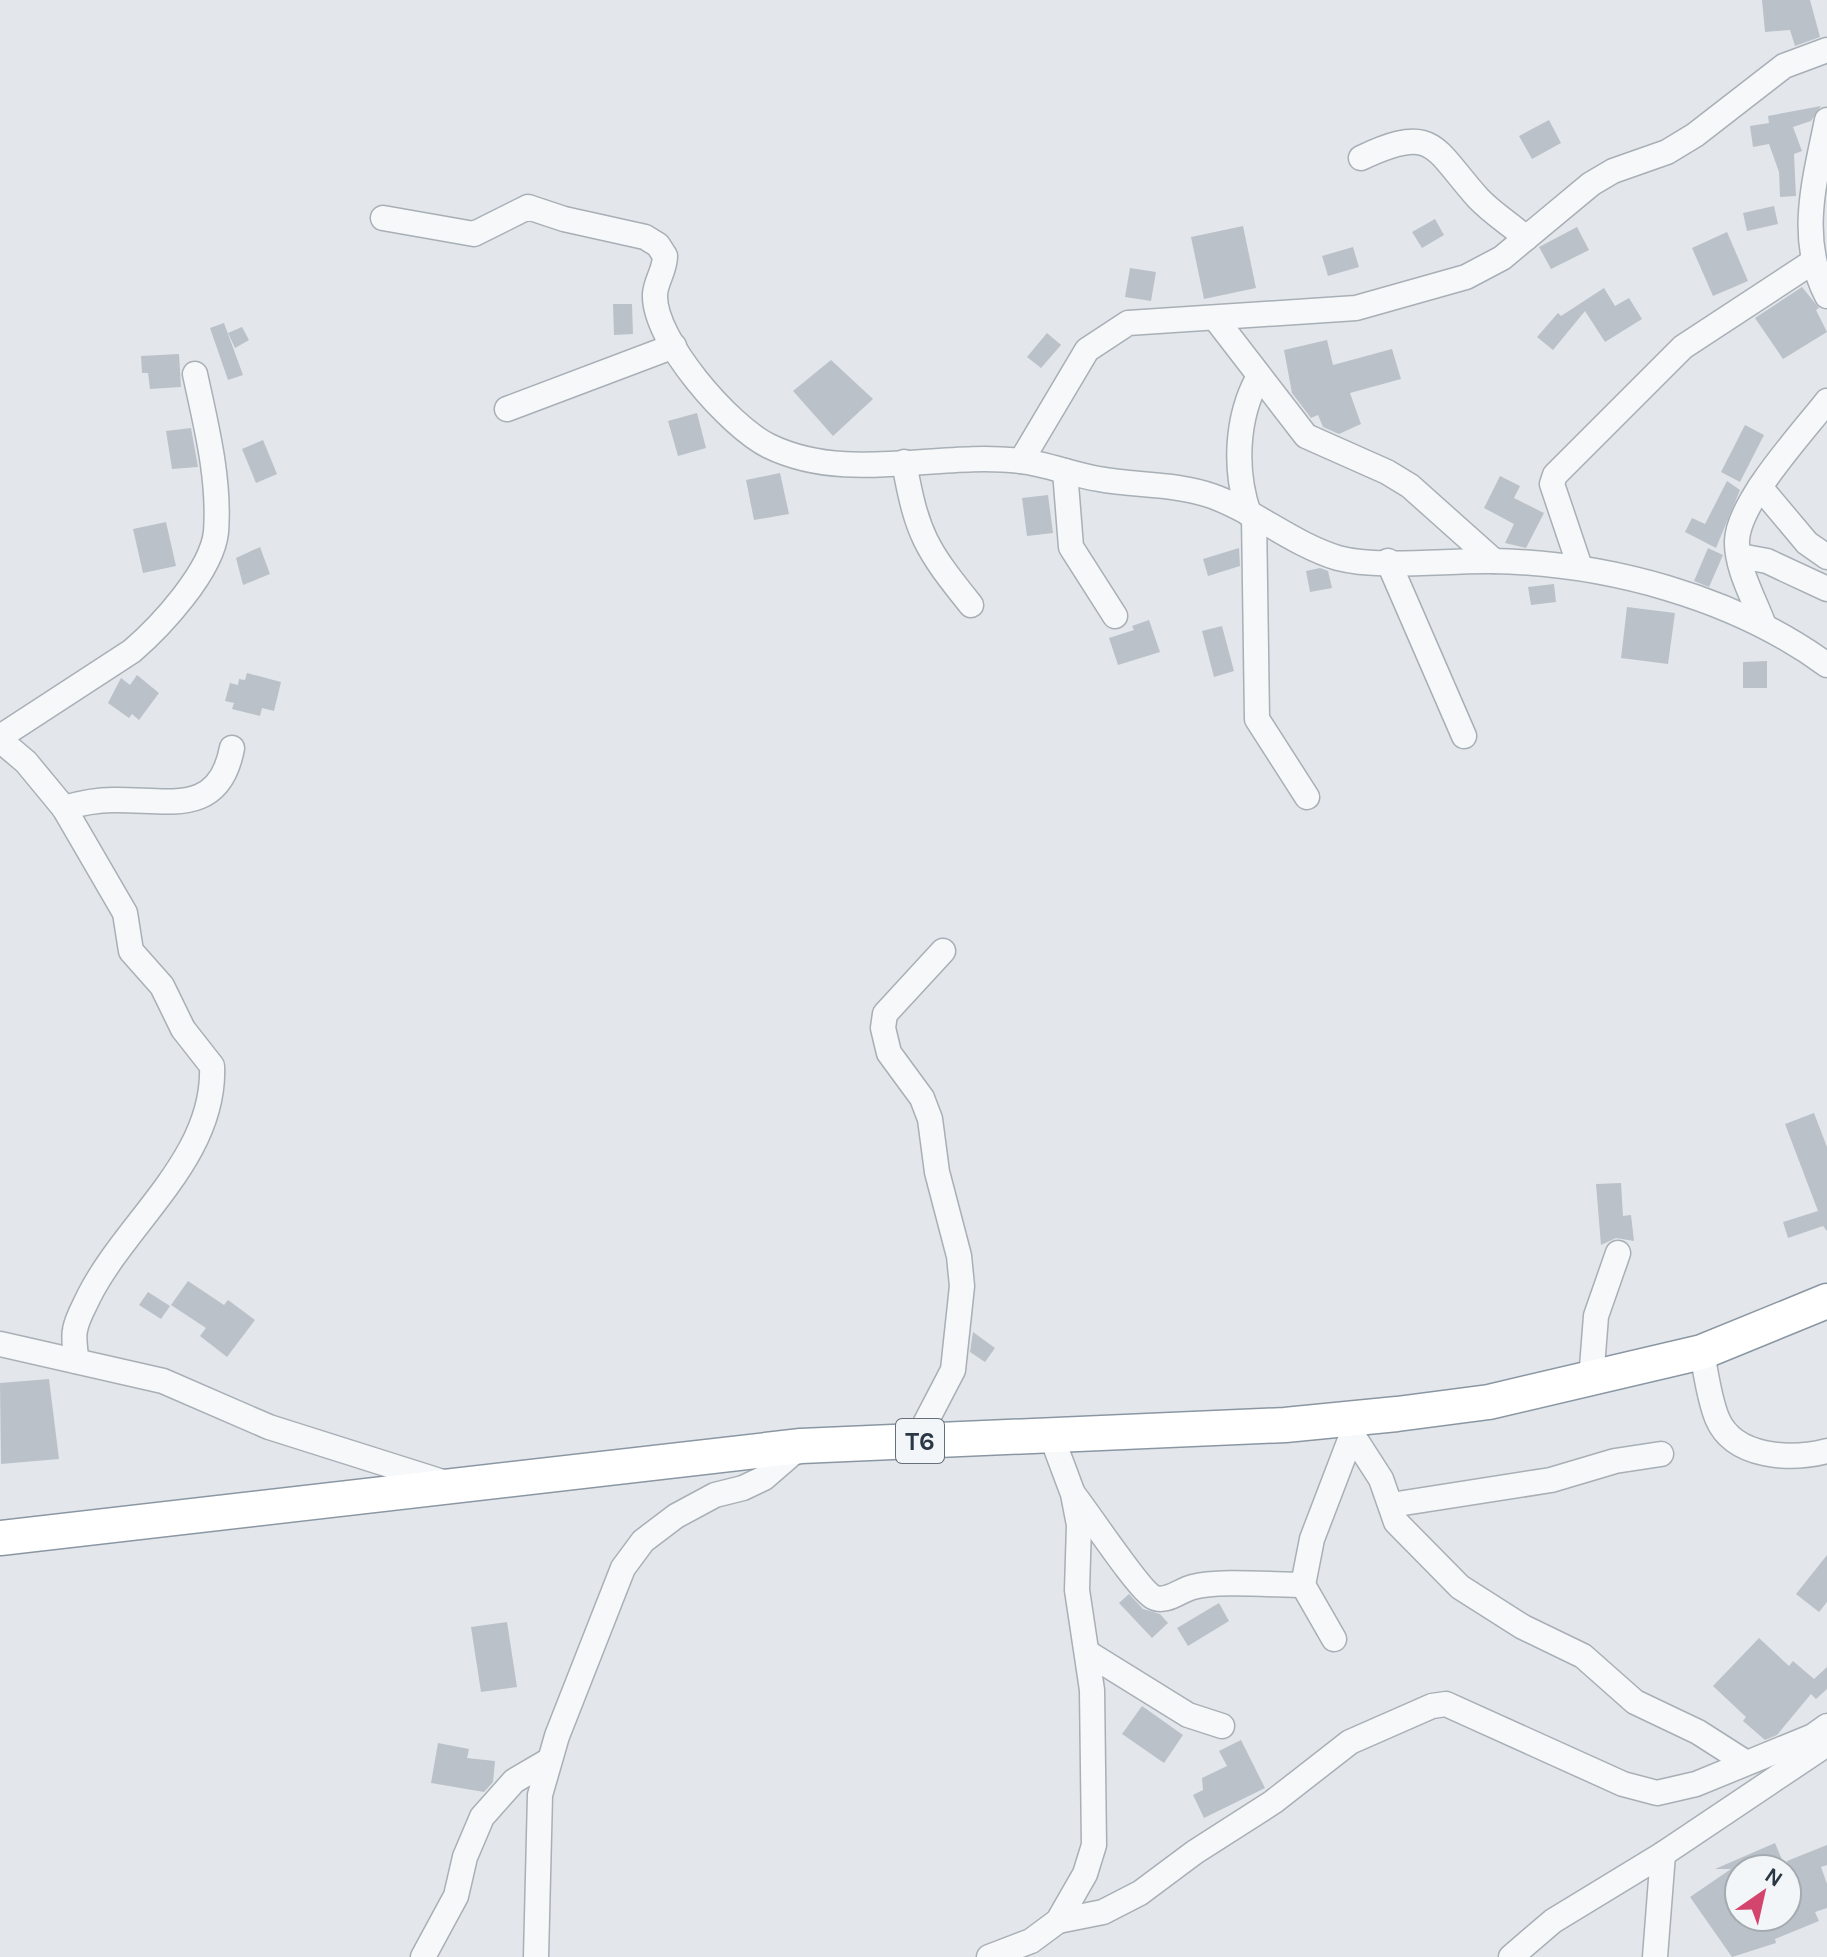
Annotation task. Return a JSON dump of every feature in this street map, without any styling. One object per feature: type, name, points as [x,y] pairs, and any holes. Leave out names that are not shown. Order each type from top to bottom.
[{"type":"highway","name":"T6","points":[[0,1538],[801,1446],[1285,1425],[1355,1426],[1489,1402],[1702,1352],[1827,1301]]},
{"type":"street","points":[[1021,461],[1087,350],[1128,323],[1282,310],[1356,308],[1466,277],[1502,258],[1591,184],[1613,171],[1667,152],[1695,135],[1784,66],[1827,50]]},
{"type":"street","points":[[1827,120],[1810,205],[1809,247],[1827,296]]},
{"type":"street","points":[[1361,158],[1397,143],[1423,143],[1434,148],[1453,163],[1482,202],[1526,238]]},
{"type":"street","points":[[383,218],[474,234],[528,207],[564,219],[645,237],[658,245],[665,256],[655,294],[660,318],[674,346],[732,420],[766,444],[796,458],[825,463],[1021,461],[1211,495],[1338,557],[1388,561],[1494,561],[1580,567],[1637,580],[1763,623],[1827,665]]},
{"type":"street","points":[[1580,567],[1552,484],[1555,475],[1683,347],[1814,261]]},
{"type":"street","points":[[1215,318],[1258,378],[1306,436],[1410,486],[1494,561]]},
{"type":"street","points":[[507,409],[674,346]]},
{"type":"street","points":[[76,1361],[74,1332],[78,1319],[109,1261],[181,1164],[203,1118],[212,1077],[208,1057],[183,1029],[162,986],[131,951],[125,913],[64,808],[2,745],[132,651],[149,636],[201,570],[216,534],[214,465],[195,374]]},
{"type":"street","points":[[1258,378],[1247,399],[1240,459],[1240,489],[1251,515],[1257,719],[1307,797]]},
{"type":"street","points":[[1763,623],[1740,556],[1737,540],[1743,518],[1760,487],[1827,401]]},
{"type":"street","points":[[904,462],[919,534],[932,557],[971,605]]},
{"type":"street","points":[[1065,471],[1071,547],[1115,616]]},
{"type":"street","points":[[1760,487],[1807,543],[1827,557]]},
{"type":"street","points":[[1740,556],[1767,561],[1827,589]]},
{"type":"street","points":[[1388,561],[1464,736]]},
{"type":"street","points":[[64,808],[114,800],[191,800],[211,792],[222,780],[228,770],[232,748]]},
{"type":"street","points":[[916,1441],[953,1370],[962,1286],[959,1256],[937,1172],[930,1119],[922,1098],[889,1053],[883,1028],[885,1014],[943,951]]},
{"type":"street","points":[[1591,1380],[1596,1316],[1618,1253]]},
{"type":"street","points":[[0,1344],[163,1381],[269,1427],[453,1485]]},
{"type":"street","points":[[1702,1352],[1710,1393],[1723,1429],[1758,1452],[1807,1456],[1827,1451]]},
{"type":"street","points":[[1355,1426],[1381,1479],[1396,1522],[1460,1587],[1523,1627],[1583,1656],[1635,1702],[1698,1732],[1745,1762]]},
{"type":"street","points":[[1334,1639],[1303,1585],[1312,1539],[1355,1426]]},
{"type":"street","points":[[989,1957],[1031,1941],[1058,1921],[1085,1874],[1094,1845],[1096,1791],[1088,1653],[1077,1590],[1079,1525],[1073,1494],[1051,1435]]},
{"type":"street","points":[[536,1957],[540,1795],[548,1761],[623,1568],[643,1541],[676,1516],[715,1495],[743,1488],[764,1478],[801,1446]]},
{"type":"street","points":[[1391,1505],[1551,1480],[1615,1461],[1661,1454]]},
{"type":"street","points":[[1073,1494],[1137,1583],[1154,1598],[1163,1599],[1193,1587],[1211,1584],[1303,1585]]},
{"type":"street","points":[[1088,1653],[1188,1715],[1222,1726]]},
{"type":"street","points":[[1058,1921],[1103,1912],[1140,1893],[1195,1852],[1273,1802],[1350,1742],[1432,1706],[1446,1704],[1461,1710],[1520,1740],[1639,1790],[1668,1792],[1813,1736],[1827,1726]]},
{"type":"street","points":[[1511,1957],[1553,1921],[1663,1854],[1827,1744]]},
{"type":"street","points":[[423,1957],[456,1896],[465,1857],[482,1817],[514,1781],[548,1761]]},
{"type":"street","points":[[1655,1957],[1663,1854]]},
{"type":"street","points":[[518,1957],[535,1932]]},
{"type":"building","points":[[1762,0],[1810,0],[1820,37],[1795,46],[1790,30],[1765,32]]},
{"type":"building","points":[[1821,106],[1811,121],[1793,127],[1802,151],[1794,154],[1796,196],[1780,197],[1779,172],[1769,144],[1753,147],[1750,126],[1769,123],[1768,116]]},
{"type":"building","points":[[1549,120],[1561,143],[1532,159],[1519,136]]},
{"type":"building","points":[[1774,206],[1778,224],[1747,231],[1743,213]]},
{"type":"building","points":[[1435,219],[1444,235],[1422,248],[1412,232]]},
{"type":"building","points":[[1243,226],[1256,288],[1204,299],[1191,237]]},
{"type":"building","points":[[1577,227],[1589,250],[1551,269],[1539,247]]},
{"type":"building","points":[[1727,232],[1748,281],[1713,296],[1692,248]]},
{"type":"building","points":[[1353,247],[1359,267],[1328,276],[1322,256]]},
{"type":"building","points":[[1130,268],[1156,272],[1151,301],[1125,297]]},
{"type":"building","points":[[1802,287],[1819,308],[1816,310],[1827,332],[1783,359],[1755,318]]},
{"type":"building","points":[[1604,288],[1615,306],[1629,298],[1642,319],[1605,342],[1585,311],[1553,350],[1537,337],[1558,313],[1561,316]]},
{"type":"building","points":[[613,304],[632,304],[633,334],[614,335]]},
{"type":"building","points":[[224,323],[243,375],[228,380],[210,328]]},
{"type":"building","points":[[242,327],[249,340],[235,348],[228,333]]},
{"type":"building","points":[[1047,333],[1061,345],[1041,368],[1027,357]]},
{"type":"building","points":[[1327,340],[1333,365],[1392,349],[1401,379],[1350,393],[1361,424],[1339,434],[1323,427],[1318,415],[1311,418],[1292,393],[1284,350]]},
{"type":"building","points":[[179,354],[181,387],[150,389],[148,373],[142,373],[141,356]]},
{"type":"building","points":[[831,360],[873,399],[833,436],[793,391]]},
{"type":"building","points":[[697,413],[706,448],[678,456],[668,421]]},
{"type":"building","points":[[1745,425],[1764,435],[1740,482],[1721,472]]},
{"type":"building","points":[[191,428],[198,467],[172,469],[166,431]]},
{"type":"building","points":[[263,440],[277,474],[256,483],[242,449]]},
{"type":"building","points":[[780,473],[789,514],[754,520],[746,480]]},
{"type":"building","points":[[1500,476],[1520,486],[1514,498],[1544,513],[1526,548],[1505,543],[1514,524],[1484,508]]},
{"type":"building","points":[[1727,481],[1740,490],[1716,548],[1685,532],[1692,518],[1705,524]]},
{"type":"building","points":[[1048,495],[1053,533],[1027,536],[1022,498]]},
{"type":"building","points":[[166,522],[176,566],[143,573],[133,529]]},
{"type":"building","points":[[260,547],[270,574],[243,585],[236,558]]},
{"type":"building","points":[[1239,548],[1240,566],[1208,576],[1203,559]]},
{"type":"building","points":[[1708,548],[1723,555],[1709,587],[1694,581]]},
{"type":"building","points":[[1320,568],[1328,571],[1332,588],[1310,592],[1306,571]]},
{"type":"building","points":[[1554,584],[1556,602],[1531,605],[1528,587]]},
{"type":"building","points":[[1627,607],[1675,613],[1668,664],[1621,658]]},
{"type":"building","points":[[1149,620],[1160,652],[1118,665],[1109,638],[1134,630],[1132,626]]},
{"type":"building","points":[[1222,626],[1234,671],[1214,677],[1202,631]]},
{"type":"building","points":[[1767,661],[1767,688],[1743,688],[1743,662]]},
{"type":"building","points":[[247,673],[281,682],[274,711],[262,708],[260,716],[232,709],[234,703],[225,701],[230,683],[238,685],[239,679],[245,680]]},
{"type":"building","points":[[137,675],[159,693],[139,720],[132,714],[129,718],[108,703],[121,678],[130,685]]},
{"type":"building","points":[[1814,1113],[1827,1147],[1827,1231],[1823,1226],[1788,1238],[1783,1222],[1818,1211],[1785,1124]]},
{"type":"building","points":[[1621,1183],[1623,1216],[1631,1215],[1634,1241],[1616,1238],[1601,1245],[1596,1184]]},
{"type":"building","points":[[188,1281],[224,1305],[228,1300],[255,1320],[227,1357],[200,1336],[206,1328],[171,1305]]},
{"type":"building","points":[[148,1292],[170,1306],[161,1319],[139,1305]]},
{"type":"building","points":[[973,1332],[995,1348],[985,1362],[970,1352]]},
{"type":"building","points":[[49,1379],[59,1459],[1,1464],[0,1383]]},
{"type":"building","points":[[1827,1555],[1827,1602],[1819,1612],[1796,1594]]},
{"type":"building","points":[[1129,1594],[1143,1609],[1160,1614],[1168,1623],[1152,1638],[1119,1603]]},
{"type":"building","points":[[1219,1603],[1229,1621],[1188,1646],[1177,1628]]},
{"type":"building","points":[[507,1622],[517,1687],[481,1692],[471,1627]]},
{"type":"building","points":[[1759,1638],[1789,1666],[1793,1661],[1814,1679],[1827,1667],[1827,1689],[1816,1699],[1811,1694],[1777,1735],[1765,1740],[1743,1721],[1746,1717],[1713,1686]]},
{"type":"building","points":[[1142,1706],[1183,1735],[1164,1763],[1122,1734]]},
{"type":"building","points":[[1241,1740],[1265,1788],[1204,1818],[1193,1795],[1203,1790],[1202,1778],[1227,1766],[1219,1751]]},
{"type":"building","points":[[438,1743],[469,1749],[467,1758],[495,1761],[493,1782],[484,1792],[431,1783]]},
{"type":"building","points":[[1775,1843],[1779,1853],[1752,1853]]},
{"type":"building","points":[[1827,1845],[1827,1865],[1821,1867],[1827,1884],[1827,1908],[1815,1912],[1819,1921],[1803,1928],[1803,1855]]},
{"type":"building","points":[[1723,1874],[1723,1933],[1790,1933],[1775,1939],[1776,1943],[1732,1957],[1690,1897]]}]
